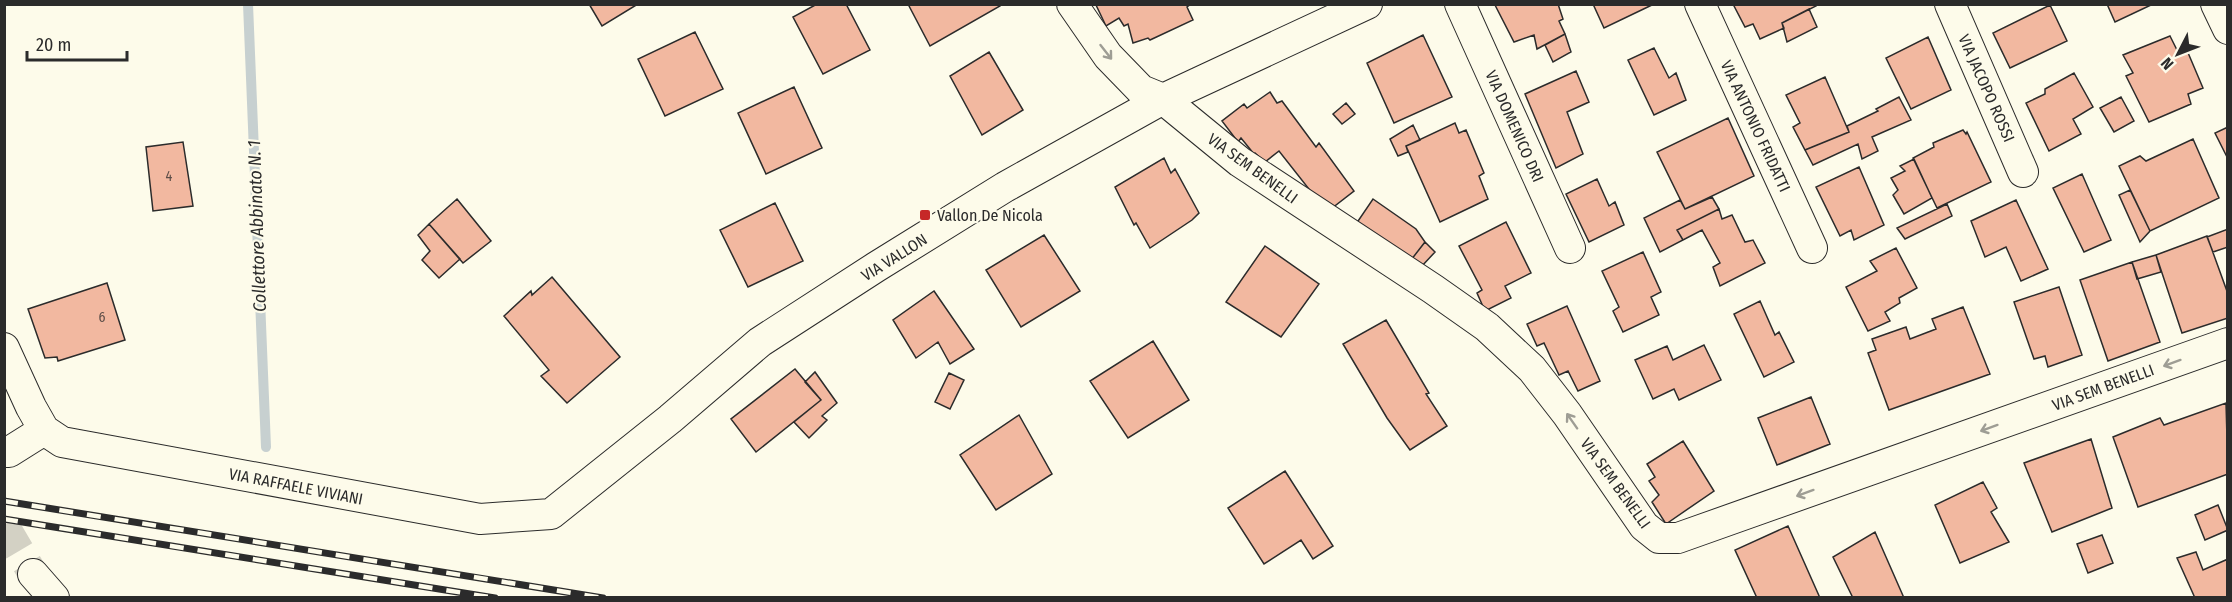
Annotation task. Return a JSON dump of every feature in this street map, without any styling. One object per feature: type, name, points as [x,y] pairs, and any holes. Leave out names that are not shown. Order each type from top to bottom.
[{"type":"street","name":"VIA SEM BENELLI","points":[[1072,4],[1108,56],[1141,90],[1163,99],[1240,162],[1487,327],[1532,369],[1580,431],[1644,526],[1659,538],[1678,538],[2228,343]]},
{"type":"street","name":"VIA VALLON","points":[[551,514],[670,419],[760,342],[1005,187],[1163,99],[1367,4]]},
{"type":"street","name":"VIA DOMENICO DRI","points":[[1461,4],[1570,248]]},
{"type":"street","name":"VIA ANTONIO FRIDATTI","points":[[1700,4],[1812,248]]},
{"type":"street","name":"VIA JACOPO ROSSI","points":[[1950,4],[2023,172]]},
{"type":"street","points":[[2216,4],[2228,29]]},
{"type":"street","points":[[4,348],[44,430],[9,452],[4,452]]},
{"type":"street","name":"VIA RAFFAELE VIVIANI","points":[[44,430],[62,442],[480,519],[551,514]]},
{"type":"street","points":[[33,574],[54,597]]},
{"type":"building","points":[[589,4],[638,4],[602,26]]},
{"type":"building","points":[[817,4],[846,4],[870,50],[823,74],[793,17]]},
{"type":"building","points":[[908,4],[999,4],[1000,6],[930,46]]},
{"type":"building","points":[[1191,4],[1187,7],[1193,20],[1150,40],[1148,38],[1133,43],[1128,24],[1124,26],[1119,18],[1106,26],[1096,5]]},
{"type":"building","points":[[1558,4],[1563,19],[1559,21],[1565,34],[1537,49],[1534,35],[1514,42],[1495,5]]},
{"type":"building","points":[[1593,4],[1654,4],[1604,28]]},
{"type":"building","points":[[1733,4],[1815,4],[1816,6],[1782,23],[1784,28],[1760,39],[1753,24],[1745,27]]},
{"type":"building","points":[[2107,4],[2151,4],[2151,5],[2115,22]]},
{"type":"building","points":[[2050,5],[2067,41],[2010,68],[1993,33]]},
{"type":"building","points":[[1809,9],[1817,27],[1787,42],[1782,23]]},
{"type":"building","points":[[695,32],[723,89],[665,116],[638,59]]},
{"type":"building","points":[[1565,34],[1571,52],[1553,62],[1545,45]]},
{"type":"building","points":[[1423,35],[1452,97],[1394,123],[1367,63]]},
{"type":"building","points":[[2170,36],[2178,52],[2186,48],[2203,88],[2188,94],[2191,104],[2149,122],[2126,76],[2133,73],[2123,55]]},
{"type":"building","points":[[1928,37],[1951,90],[1911,109],[1886,58]]},
{"type":"building","points":[[1654,48],[1669,78],[1676,73],[1686,100],[1654,115],[1628,60]]},
{"type":"building","points":[[989,52],[1023,110],[982,135],[950,76]]},
{"type":"building","points":[[1576,71],[1589,102],[1567,112],[1583,154],[1556,168],[1525,94]]},
{"type":"building","points":[[2074,73],[2093,107],[2073,119],[2081,134],[2049,151],[2026,103],[2045,94],[2045,89]]},
{"type":"building","points":[[1825,77],[1849,132],[1805,150],[1793,127],[1800,123],[1786,95]]},
{"type":"building","points":[[794,87],[822,148],[766,174],[738,113]]},
{"type":"building","points":[[1270,92],[1277,103],[1282,101],[1316,147],[1319,143],[1354,191],[1327,212],[1279,151],[1265,162],[1254,154],[1241,138],[1238,142],[1222,121],[1244,104],[1247,108]]},
{"type":"building","points":[[1899,97],[1911,120],[1872,137],[1878,151],[1862,159],[1858,144],[1813,165],[1805,150],[1849,132],[1847,126],[1878,111],[1876,109]]},
{"type":"building","points":[[2121,97],[2134,121],[2114,132],[2100,108]]},
{"type":"building","points":[[1346,103],[1355,114],[1342,124],[1333,114]]},
{"type":"building","points":[[1728,118],[1754,176],[1685,209],[1657,152]]},
{"type":"building","points":[[1455,123],[1459,133],[1466,130],[1484,173],[1479,176],[1488,199],[1440,222],[1406,146]]},
{"type":"building","points":[[1413,125],[1420,140],[1406,146],[1408,152],[1398,156],[1390,139]]},
{"type":"building","points":[[2228,127],[2228,159],[2215,133]]},
{"type":"building","points":[[1963,130],[1966,134],[1967,132],[1991,182],[1937,208],[1913,158],[1934,147],[1933,143]]},
{"type":"building","points":[[2193,139],[2219,198],[2150,231],[2119,166],[2140,156],[2146,161]]},
{"type":"building","points":[[183,142],[193,206],[153,211],[146,147]]},
{"type":"building","points":[[1164,158],[1171,173],[1175,169],[1199,213],[1150,248],[1136,223],[1134,225],[1115,187]]},
{"type":"building","points":[[1914,159],[1932,198],[1904,214],[1893,195],[1898,190],[1891,178],[1905,171],[1900,166]]},
{"type":"building","points":[[1859,167],[1884,225],[1854,240],[1851,230],[1840,236],[1816,187]]},
{"type":"building","points":[[2082,174],[2111,240],[2084,252],[2053,188]]},
{"type":"building","points":[[1597,179],[1609,206],[1615,202],[1624,225],[1589,242],[1566,194]]},
{"type":"building","points":[[2130,190],[2150,231],[2140,242],[2119,195]]},
{"type":"building","points":[[1712,197],[1719,209],[1677,230],[1683,240],[1660,252],[1644,218],[1680,200],[1685,209]]},
{"type":"building","points":[[457,199],[491,241],[463,263],[429,224]]},
{"type":"building","points":[[1373,199],[1416,229],[1425,242],[1411,260],[1356,224]]},
{"type":"building","points":[[2016,200],[2048,269],[2021,281],[2006,247],[1985,257],[1971,221]]},
{"type":"building","points":[[775,203],[803,261],[748,287],[720,230]]},
{"type":"building","points":[[1947,204],[1952,216],[1905,239],[1897,228]]},
{"type":"building","points":[[1719,209],[1722,219],[1732,215],[1745,242],[1753,240],[1765,263],[1720,286],[1713,267],[1720,263],[1702,230],[1683,240],[1677,230]]},
{"type":"building","points":[[1506,222],[1531,273],[1505,286],[1511,298],[1485,311],[1477,293],[1482,290],[1459,246]]},
{"type":"building","points":[[429,224],[460,259],[439,278],[422,260],[430,251],[418,235]]},
{"type":"building","points":[[2228,229],[2228,247],[2213,252],[2207,237]]},
{"type":"building","points":[[1044,235],[1080,291],[1021,327],[986,270]]},
{"type":"building","points":[[2207,236],[2228,294],[2228,318],[2182,333],[2156,255]]},
{"type":"building","points":[[1425,242],[1435,252],[1421,267],[1411,260]]},
{"type":"building","points":[[1265,246],[1319,284],[1281,337],[1226,302]]},
{"type":"building","points":[[1896,248],[1917,288],[1899,298],[1900,303],[1885,312],[1890,321],[1868,331],[1846,287],[1877,271],[1870,261]]},
{"type":"building","points":[[1643,252],[1661,292],[1651,297],[1659,315],[1623,332],[1613,311],[1619,307],[1602,271]]},
{"type":"building","points":[[2156,255],[2161,272],[2137,279],[2132,262]]},
{"type":"building","points":[[2132,262],[2160,342],[2108,361],[2080,280]]},
{"type":"building","points":[[552,277],[620,357],[567,403],[541,376],[549,370],[504,316],[531,291],[532,295]]},
{"type":"building","points":[[107,283],[125,340],[58,361],[57,357],[45,358],[28,309]]},
{"type":"building","points":[[2059,287],[2082,355],[2048,367],[2045,356],[2034,359],[2014,302]]},
{"type":"building","points":[[934,291],[974,349],[950,364],[938,342],[916,358],[893,320]]},
{"type":"building","points":[[1760,301],[1775,335],[1779,332],[1794,362],[1764,377],[1734,314]]},
{"type":"building","points":[[1567,306],[1600,381],[1578,391],[1568,371],[1559,375],[1544,343],[1537,346],[1527,324]]},
{"type":"building","points":[[1963,307],[1990,374],[1889,410],[1868,353],[1876,350],[1872,339],[1906,327],[1910,339],[1936,329],[1932,319]]},
{"type":"building","points":[[1386,320],[1429,393],[1426,394],[1447,426],[1410,450],[1387,418],[1343,344]]},
{"type":"building","points":[[1153,341],[1189,400],[1128,438],[1090,381]]},
{"type":"building","points":[[1704,345],[1721,380],[1679,400],[1674,389],[1653,399],[1635,360],[1667,346],[1673,360]]},
{"type":"building","points":[[795,369],[821,400],[756,452],[731,419]]},
{"type":"building","points":[[815,372],[837,403],[822,416],[827,420],[809,438],[794,422],[821,400],[805,382]]},
{"type":"building","points":[[949,373],[964,380],[950,409],[935,402]]},
{"type":"building","points":[[1811,397],[1830,444],[1777,465],[1758,418]]},
{"type":"building","points":[[2226,403],[2228,474],[2138,507],[2113,437],[2160,418],[2164,425]]},
{"type":"building","points":[[1019,415],[1052,474],[996,510],[960,455]]},
{"type":"building","points":[[2091,439],[2112,508],[2052,532],[2024,463]]},
{"type":"building","points":[[1683,441],[1714,491],[1666,524],[1652,502],[1659,495],[1649,481],[1655,477],[1647,464]]},
{"type":"building","points":[[1285,471],[1333,546],[1313,559],[1301,540],[1264,564],[1228,508]]},
{"type":"building","points":[[1983,482],[1997,508],[1991,512],[2009,542],[1960,563],[1935,505]]},
{"type":"building","points":[[2218,505],[2228,530],[2205,540],[2195,515]]},
{"type":"building","points":[[1788,526],[1820,598],[1757,598],[1735,550]]},
{"type":"building","points":[[1875,532],[1904,598],[1853,598],[1833,557]]},
{"type":"building","points":[[2102,535],[2113,563],[2088,573],[2077,544]]},
{"type":"building","points":[[2196,552],[2203,570],[2228,559],[2228,598],[2195,598],[2177,558]]},
{"type":"waterway","name":"Collettore Abbinato N. 1","points":[[248,4],[266,447]]},
{"type":"tunnel","points":[[4,525],[33,574]]},
{"type":"railway","points":[[4,501],[603,598]]},
{"type":"railway","points":[[4,519],[495,598]]},
{"type":"place","name":"Vallon De Nicola","points":[[925,215]]}]
